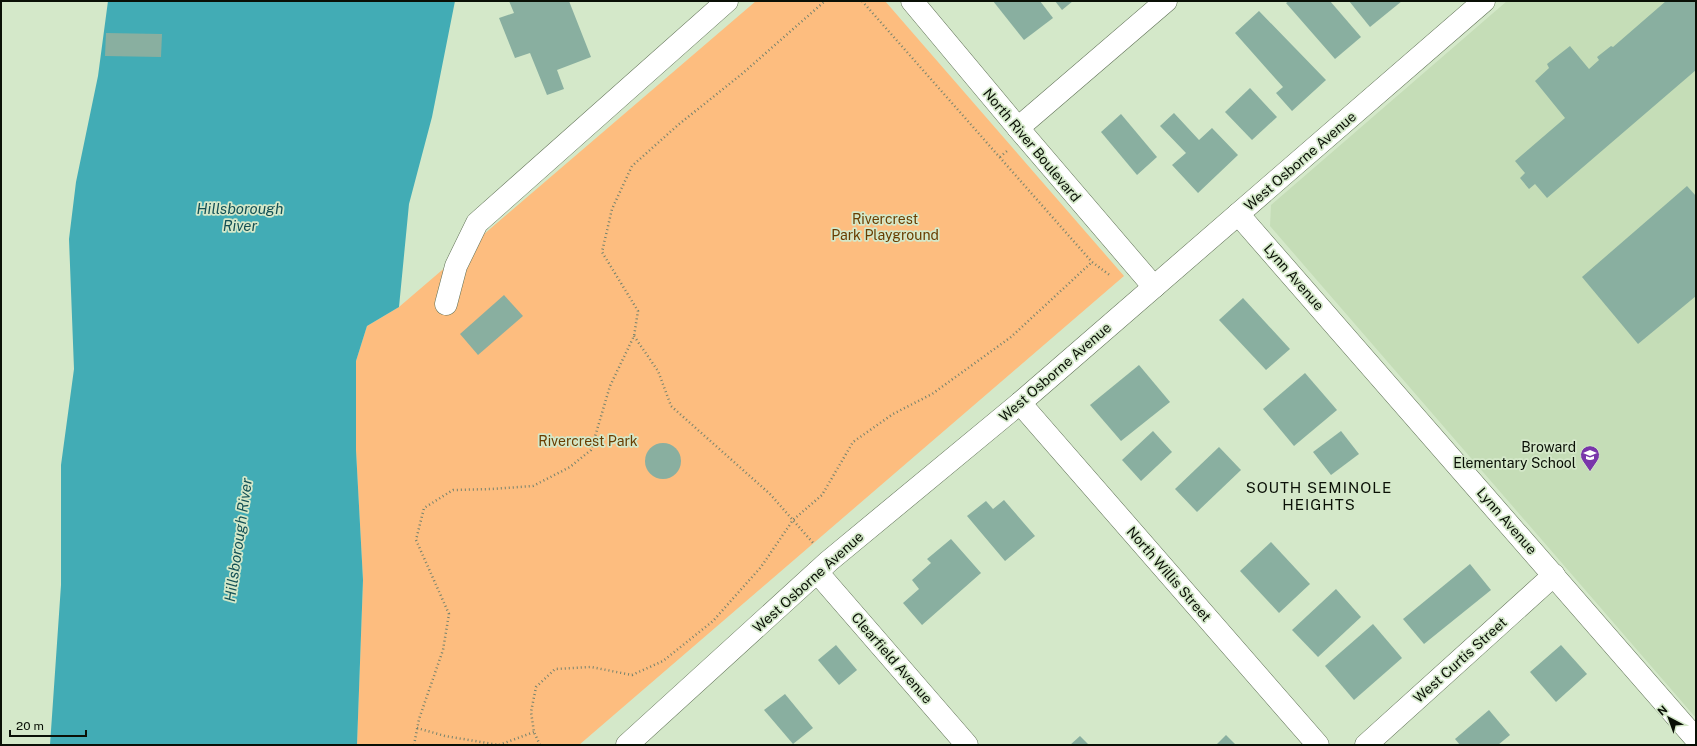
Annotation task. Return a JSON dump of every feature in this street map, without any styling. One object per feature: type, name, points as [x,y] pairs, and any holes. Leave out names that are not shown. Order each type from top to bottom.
[{"type":"street","points":[[446,304],[456,266],[477,223],[727,1]]},
{"type":"street","name":"North River Boulevard","points":[[912,1],[1154,287]]},
{"type":"street","points":[[1018,128],[1166,1]]},
{"type":"street","name":"West Osborne Avenue","points":[[627,745],[817,572],[1020,402],[1484,1]]},
{"type":"street","name":"Lynn Avenue","points":[[1238,214],[1696,739]]},
{"type":"street","name":"North Willis Street","points":[[1020,402],[1318,745]]},
{"type":"street","name":"Clearfield Avenue","points":[[817,572],[967,745]]},
{"type":"street","name":"West Curtis Street","points":[[1366,745],[1554,576]]},
{"type":"path","points":[[414,745],[417,728],[443,650],[449,614],[416,540],[424,508],[453,490],[533,486],[570,467],[591,450],[610,386],[634,336],[638,311],[602,252],[612,209],[632,166],[678,124],[743,73],[824,1]]},
{"type":"path","points":[[862,1],[1092,262],[1115,279]]},
{"type":"path","points":[[540,745],[534,732],[531,712],[536,687],[555,669],[591,667],[632,675],[663,661],[713,621],[761,567],[793,520],[822,495],[852,442],[893,414],[932,394],[1011,337],[1092,262]]},
{"type":"path","points":[[634,336],[658,372],[671,406],[770,494],[817,547]]},
{"type":"path","points":[[417,728],[445,736],[499,744],[534,732]]},
{"type":"shaded area","name":"Broward Elementary School","points":[[1507,1],[1696,1],[1696,718],[1270,226],[1271,205]]},
{"type":"green space","name":"Rivercrest Park","points":[[756,1],[885,1],[1124,276],[579,745],[357,745],[363,580],[356,450],[356,361],[367,326],[399,307]]},
{"type":"water","name":"Hillsborough River","points":[[108,1],[455,1],[432,117],[409,204],[399,307],[367,326],[356,361],[356,450],[363,580],[357,745],[50,745],[61,585],[61,465],[74,369],[69,239],[76,182],[98,76]]},
{"type":"building","points":[[509,1],[569,1],[591,57],[557,70],[564,89],[547,95],[530,53],[515,58],[499,18],[514,13]]},
{"type":"building","points":[[993,1],[1040,1],[1053,18],[1024,40]]},
{"type":"building","points":[[1055,1],[1073,1],[1062,10]]},
{"type":"building","points":[[1289,1],[1330,1],[1361,37],[1335,59],[1286,3]]},
{"type":"building","points":[[1349,1],[1402,1],[1370,27]]},
{"type":"building","points":[[1666,1],[1696,1],[1696,70],[1547,198],[1535,184],[1529,189],[1520,178],[1525,173],[1515,161],[1565,118],[1535,81],[1549,68],[1547,64],[1570,46],[1589,69],[1599,60],[1597,57],[1611,46],[1613,47]]},
{"type":"building","points":[[1259,11],[1326,80],[1292,111],[1276,93],[1283,87],[1235,33]]},
{"type":"building","points":[[106,33],[162,34],[161,57],[105,56]]},
{"type":"building","points":[[1250,88],[1277,117],[1252,140],[1225,112]]},
{"type":"building","points":[[1174,113],[1199,140],[1212,128],[1238,155],[1198,193],[1172,165],[1186,153],[1160,126]]},
{"type":"building","points":[[1121,114],[1157,157],[1137,175],[1101,132]]},
{"type":"building","points":[[1687,186],[1696,196],[1696,296],[1638,344],[1582,277]]},
{"type":"building","points":[[504,295],[523,316],[478,355],[460,334]]},
{"type":"building","points":[[1243,298],[1290,349],[1266,370],[1219,320]]},
{"type":"building","points":[[1139,365],[1170,402],[1121,441],[1090,405]]},
{"type":"building","points":[[1305,373],[1337,410],[1294,446],[1263,409]]},
{"type":"building","points":[[1153,431],[1172,452],[1141,481],[1122,460]]},
{"type":"building","points":[[1341,431],[1359,454],[1331,475],[1313,452]]},
{"type":"building","points":[[663,443],[676,448],[681,461],[676,474],[663,479],[650,474],[645,461],[650,448]]},
{"type":"building","points":[[1219,447],[1241,470],[1197,512],[1175,489]]},
{"type":"building","points":[[1004,500],[1035,536],[1005,561],[967,516],[986,501],[993,509]]},
{"type":"building","points":[[951,539],[981,573],[922,625],[903,603],[919,589],[912,580],[931,563],[927,559]]},
{"type":"building","points":[[1271,542],[1310,584],[1279,613],[1240,571]]},
{"type":"building","points":[[1470,564],[1491,590],[1424,644],[1403,619]]},
{"type":"building","points":[[1336,589],[1361,617],[1318,657],[1292,630]]},
{"type":"building","points":[[1373,624],[1402,658],[1354,700],[1325,666]]},
{"type":"building","points":[[836,645],[857,670],[839,685],[818,660]]},
{"type":"building","points":[[1561,645],[1587,674],[1556,702],[1530,672]]},
{"type":"building","points":[[785,694],[813,728],[793,744],[764,710]]},
{"type":"building","points":[[1489,710],[1510,735],[1498,745],[1460,745],[1455,739]]},
{"type":"building","points":[[1226,735],[1236,745],[1216,745]]},
{"type":"building","points":[[1080,736],[1089,745],[1070,745]]},
{"type":"place","name":"Broward Elementary School","points":[[1590,472]]},
{"type":"district","name":"SOUTH SEMINOLE HEIGHTS","points":[[1319,496]]},
{"type":"park label","name":"Rivercrest Park Playground","points":[[885,228]]}]
